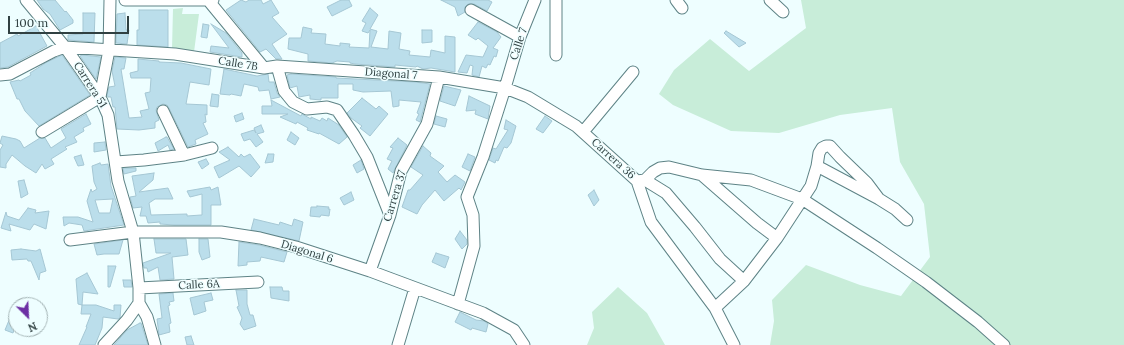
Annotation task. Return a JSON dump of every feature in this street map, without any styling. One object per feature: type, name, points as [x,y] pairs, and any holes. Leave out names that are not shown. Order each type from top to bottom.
[{"type":"street","name":"Carrera 51","points":[[27,0],[65,47],[100,97],[108,115],[118,180],[133,232]]},
{"type":"street","points":[[42,132],[100,97],[109,50],[110,0]]},
{"type":"street","points":[[125,0],[213,0]]},
{"type":"street","points":[[208,0],[264,68]]},
{"type":"street","name":"Calle 7","points":[[458,304],[474,246],[473,215],[467,196],[483,157],[520,36],[535,0]]},
{"type":"street","points":[[556,0],[556,55]]},
{"type":"street","points":[[770,0],[783,12]]},
{"type":"street","points":[[471,10],[520,36]]},
{"type":"street","name":"Calle 7B","points":[[1,75],[10,74],[54,51],[65,47],[175,54],[264,68],[277,66]]},
{"type":"street","points":[[277,66],[284,91],[293,102],[307,109],[327,107],[337,110],[367,157],[390,215]]},
{"type":"street","name":"Diagonal 7","points":[[277,66],[440,77],[505,88]]},
{"type":"street","points":[[583,132],[634,72]]},
{"type":"street","name":"Carrera 37","points":[[370,271],[390,215],[401,171],[428,124],[440,77]]},
{"type":"street","name":"Carrera 36","points":[[505,88],[528,97],[576,126],[641,180],[651,222],[715,308],[734,345]]},
{"type":"street","points":[[164,111],[184,155]]},
{"type":"street","points":[[715,308],[744,281],[776,238],[811,186],[819,153],[822,148],[830,146],[854,170],[879,199]]},
{"type":"street","points":[[116,162],[184,155],[212,148]]},
{"type":"street","points":[[817,166],[879,199],[895,209],[907,220]]},
{"type":"street","points":[[744,281],[720,259],[666,193],[641,180],[660,168],[669,167],[702,175],[751,180],[802,199],[926,282],[978,322],[1004,345]]},
{"type":"street","points":[[702,175],[776,238]]},
{"type":"street","points":[[104,345],[127,320],[139,303],[140,288],[133,232]]},
{"type":"street","name":"Diagonal 6","points":[[70,240],[133,232],[221,232],[260,238],[296,247],[370,271],[483,313],[514,330],[524,345]]},
{"type":"street","name":"Calle 6A","points":[[140,288],[258,282]]},
{"type":"street","points":[[398,345],[415,288]]},
{"type":"street","points":[[139,303],[147,317],[155,345]]},
{"type":"green space","points":[[801,0],[1124,0],[1124,345],[770,345],[774,321],[772,300],[806,265],[860,285],[901,296],[930,257],[924,204],[900,162],[892,108],[840,115],[779,133],[731,131],[673,105],[659,94],[674,70],[710,39],[749,71],[806,28]]},
{"type":"green space","points":[[183,8],[182,14],[199,14],[194,52],[172,49],[173,9]]},
{"type":"green space","points":[[618,287],[647,313],[665,345],[587,345],[594,328],[592,312]]},
{"type":"building","points":[[37,0],[55,0],[65,12],[66,11],[73,20],[73,23],[60,30],[50,14],[43,9]]},
{"type":"building","points":[[241,0],[246,2],[249,0],[261,0],[263,4],[271,0],[279,13],[272,17],[287,34],[272,44],[282,59],[276,59],[266,49],[260,52],[226,10]]},
{"type":"building","points":[[341,0],[349,0],[352,6],[332,16],[327,7]]},
{"type":"building","points":[[441,0],[488,0],[492,2],[487,11],[474,4],[468,4],[465,7],[465,12],[458,16],[455,7]]},
{"type":"building","points":[[370,8],[378,15],[370,29],[377,31],[371,47],[388,49],[389,31],[401,33],[399,49],[410,51],[409,55],[430,57],[431,50],[445,53],[445,36],[455,37],[455,72],[431,68],[423,69],[417,66],[395,65],[395,67],[337,61],[332,63],[308,61],[308,54],[288,49],[289,38],[301,38],[303,27],[312,29],[311,33],[326,34],[325,44],[340,46],[340,43],[350,44],[349,47],[369,48],[370,30],[368,33],[362,31],[366,23],[362,21]]},
{"type":"building","points":[[139,10],[168,10],[168,47],[137,45]]},
{"type":"building","points":[[83,13],[95,13],[94,42],[68,40],[68,35],[83,34]]},
{"type":"building","points":[[125,13],[126,30],[129,30],[127,44],[116,43],[117,14]]},
{"type":"building","points":[[478,22],[497,32],[501,37],[493,48],[498,50],[496,57],[494,56],[490,65],[488,64],[486,68],[482,66],[479,77],[472,75],[473,66],[470,65],[467,73],[458,72],[466,55],[483,57],[488,46],[478,38],[476,40],[468,35]]},
{"type":"building","points":[[203,24],[209,25],[207,38],[201,37]]},
{"type":"building","points":[[211,24],[226,33],[242,53],[242,57],[210,52],[211,46],[229,48]]},
{"type":"building","points":[[36,26],[47,46],[8,67],[0,68],[0,43],[17,34],[18,36]]},
{"type":"building","points":[[422,30],[432,30],[432,42],[422,43]]},
{"type":"building","points":[[726,31],[746,43],[739,47],[724,33]]},
{"type":"building","points":[[62,55],[90,95],[39,126],[25,111],[19,99],[17,99],[10,82],[20,81],[31,75],[30,73],[47,62]]},
{"type":"building","points":[[80,56],[101,57],[96,79]]},
{"type":"building","points":[[115,57],[126,58],[124,69],[121,69],[129,118],[142,117],[140,111],[149,109],[145,93],[150,92],[151,78],[131,78],[130,73],[138,71],[138,59],[181,63],[211,69],[209,85],[190,82],[186,104],[207,105],[207,115],[205,114],[206,122],[203,123],[208,134],[195,140],[196,144],[188,147],[169,108],[167,105],[163,104],[157,107],[156,110],[159,120],[155,122],[155,128],[139,130],[117,129],[115,107],[113,107],[111,97],[108,97],[107,95],[109,87],[115,86],[112,71]]},
{"type":"building","points":[[224,69],[257,76],[268,74],[269,82],[274,82],[277,93],[280,97],[271,99],[269,90],[259,91],[258,87],[244,84],[241,96],[220,94]]},
{"type":"building","points":[[291,74],[430,84],[420,122],[416,120],[419,114],[417,113],[421,102],[399,100],[399,106],[393,107],[391,91],[363,92],[353,90],[353,84],[338,84],[338,98],[321,98],[321,100],[310,99],[310,95],[299,97],[297,86],[290,88],[287,75]]},
{"type":"building","points":[[444,86],[461,90],[455,106],[440,101]]},
{"type":"building","points":[[212,94],[219,95],[218,107],[210,106]]},
{"type":"building","points":[[469,96],[490,106],[488,119],[475,114],[476,110],[466,111]]},
{"type":"building","points":[[362,98],[376,109],[379,106],[388,114],[370,136],[360,128],[362,126],[347,113]]},
{"type":"building","points":[[271,100],[301,116],[302,114],[311,119],[311,117],[320,121],[322,118],[327,121],[328,118],[339,125],[347,137],[339,144],[319,133],[307,130],[308,128],[297,122],[296,124],[280,117],[288,114],[262,114],[262,106],[272,106]]},
{"type":"building","points":[[242,113],[244,119],[236,122],[234,116]]},
{"type":"building","points":[[86,114],[91,124],[83,128],[84,131],[74,137],[77,142],[65,147],[67,149],[51,159],[54,164],[45,169],[42,164],[36,173],[12,155],[6,164],[6,168],[0,167],[0,150],[3,145],[0,143],[2,136],[20,141],[24,148],[40,138],[45,138],[51,148],[66,138],[61,129]]},
{"type":"building","points":[[436,116],[447,119],[445,127],[434,124]]},
{"type":"building","points":[[545,116],[552,121],[543,133],[536,129]]},
{"type":"building","points":[[506,120],[516,126],[511,143],[507,148],[504,147],[498,161],[496,160],[495,163],[489,160],[493,148],[496,149],[508,130],[504,129]]},
{"type":"building","points":[[261,125],[264,132],[257,134],[263,142],[256,147],[250,139],[244,141],[241,134],[254,130],[256,133],[254,128]]},
{"type":"building","points":[[291,132],[299,138],[295,145],[287,140]]},
{"type":"building","points":[[166,137],[174,149],[170,150],[168,145],[158,151],[155,143]]},
{"type":"building","points":[[398,138],[407,145],[393,173],[388,169],[392,161],[387,159],[393,148],[390,147]]},
{"type":"building","points":[[105,142],[106,150],[94,152],[94,143]]},
{"type":"building","points":[[423,146],[431,153],[430,156],[444,166],[438,172],[447,182],[455,175],[465,182],[461,190],[459,188],[444,201],[435,190],[422,205],[417,214],[402,207],[408,190],[410,190],[423,175],[411,167]]},
{"type":"building","points":[[228,147],[239,157],[241,154],[244,157],[250,154],[260,167],[251,177],[239,166],[219,178],[214,167],[230,160],[219,152]]},
{"type":"building","points":[[268,154],[274,154],[273,162],[265,163]]},
{"type":"building","points":[[468,154],[475,157],[470,171],[462,167]]},
{"type":"building","points":[[81,155],[84,165],[78,166],[74,157]]},
{"type":"building","points":[[206,159],[209,164],[202,169],[198,162]]},
{"type":"building","points":[[361,160],[364,169],[357,173],[353,165]]},
{"type":"building","points":[[100,163],[101,165],[108,164],[111,186],[124,225],[84,231],[82,225],[69,223],[64,226],[63,217],[78,217],[93,222],[87,201],[91,189],[92,192],[97,189],[94,182],[92,166]],"holes":[[[113,199],[110,213],[99,213],[95,200]]]},
{"type":"building","points":[[123,168],[136,168],[136,171],[124,174]]},
{"type":"building","points":[[154,173],[153,180],[139,192],[168,188],[173,199],[155,199],[149,203],[151,215],[202,215],[202,194],[190,197],[187,191],[210,187],[211,190],[218,187],[221,205],[211,205],[211,225],[174,225],[160,224],[160,222],[148,223],[146,216],[140,216],[142,207],[133,208],[130,197],[136,196],[132,176]]},
{"type":"building","points":[[24,180],[28,194],[21,198],[18,181]]},
{"type":"building","points":[[594,190],[599,200],[594,206],[588,195]]},
{"type":"building","points":[[351,192],[354,200],[344,205],[340,198]]},
{"type":"building","points":[[311,207],[329,207],[329,216],[310,216]]},
{"type":"building","points":[[28,208],[36,210],[35,213],[49,211],[46,229],[34,224],[30,230],[9,224],[11,231],[1,228],[6,212],[7,216],[19,220]]},
{"type":"building","points":[[254,219],[279,225],[280,222],[292,226],[294,219],[303,222],[299,241],[251,230]]},
{"type":"building","points":[[460,231],[467,240],[467,244],[462,249],[455,239]]},
{"type":"building","points":[[154,239],[186,239],[188,255],[172,257],[174,279],[160,280],[158,267],[148,272],[147,268],[144,268],[143,263],[171,253],[156,253]]},
{"type":"building","points":[[199,239],[208,239],[210,257],[202,260],[199,252]]},
{"type":"building","points":[[123,240],[119,254],[97,255],[94,244]]},
{"type":"building","points":[[239,242],[287,252],[284,262],[261,257],[260,261],[247,262],[247,265],[238,266]]},
{"type":"building","points":[[21,249],[36,251],[40,249],[46,271],[40,273],[39,280],[31,261],[28,261],[27,259],[12,260],[11,250]]},
{"type":"building","points":[[436,253],[449,257],[445,268],[432,262]]},
{"type":"building","points":[[108,266],[116,266],[110,287],[108,287]]},
{"type":"building","points":[[87,273],[98,294],[83,292],[82,305],[78,304],[76,279]]},
{"type":"building","points":[[123,280],[131,280],[132,287],[124,287]]},
{"type":"building","points":[[270,287],[282,287],[283,291],[289,291],[289,301],[271,298]]},
{"type":"building","points":[[236,290],[247,290],[247,304],[250,315],[253,315],[256,326],[244,330],[240,324],[242,318],[237,307],[239,306]]},
{"type":"building","points":[[173,293],[174,301],[169,302],[170,305],[168,306],[171,323],[169,324],[170,332],[159,335],[157,319],[162,318],[159,294]]},
{"type":"building","points":[[211,293],[213,300],[204,302],[206,311],[194,315],[190,298]]},
{"type":"building","points":[[82,305],[96,305],[114,311],[114,305],[121,305],[120,318],[103,317],[102,328],[95,345],[79,345],[91,314],[81,314]]},
{"type":"building","points":[[460,312],[488,324],[486,332],[472,328],[471,330],[455,322]]},
{"type":"building","points":[[8,323],[8,331],[5,330]]},
{"type":"building","points":[[140,323],[148,345],[114,345],[127,330]]},
{"type":"building","points":[[191,336],[194,345],[187,345],[185,337]]}]
